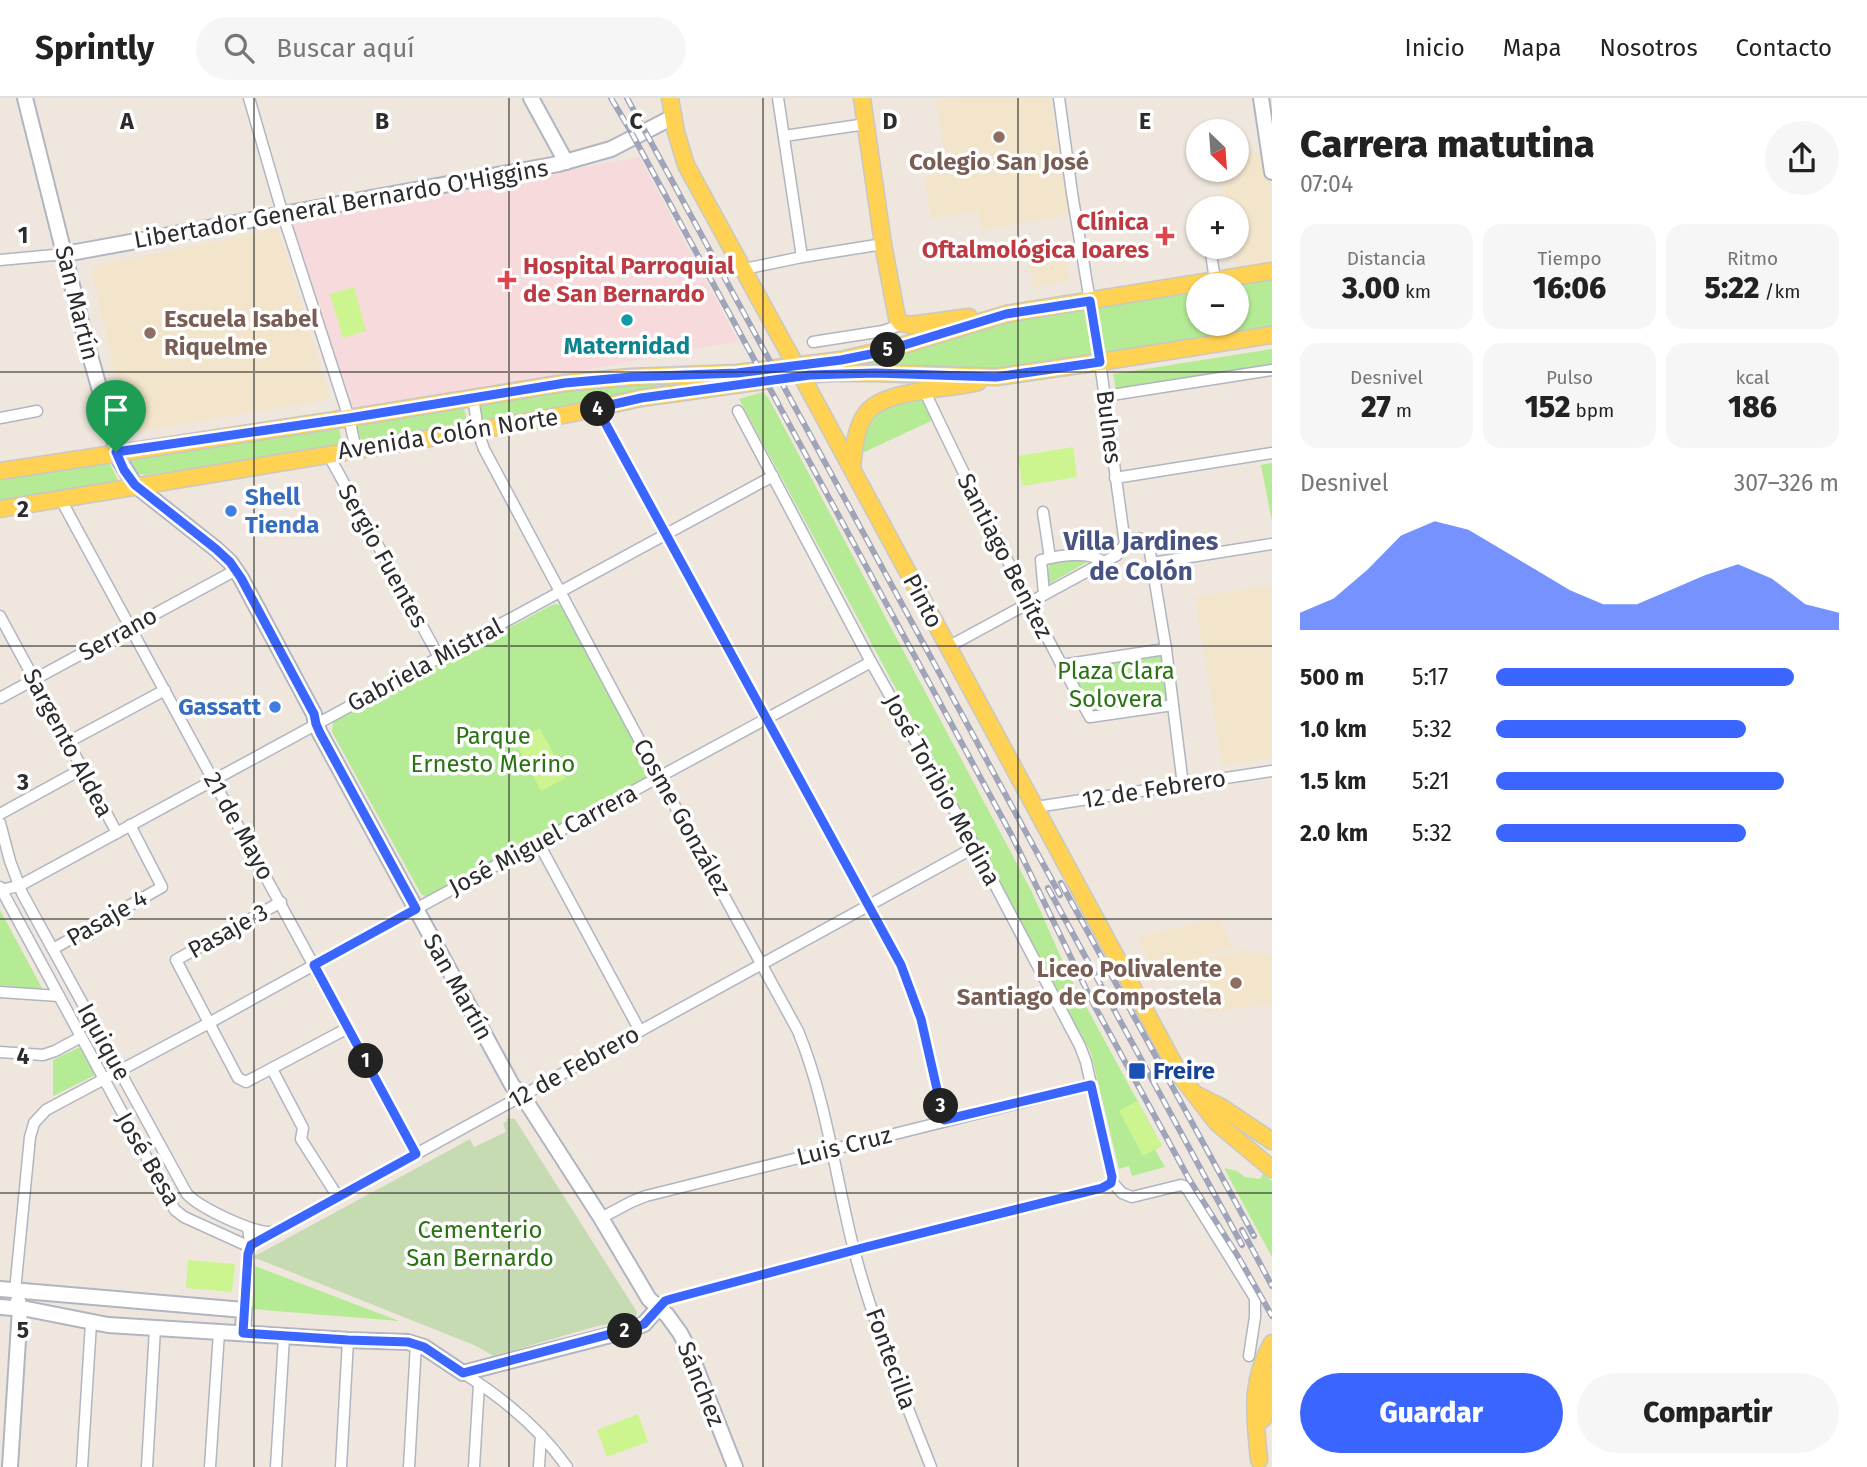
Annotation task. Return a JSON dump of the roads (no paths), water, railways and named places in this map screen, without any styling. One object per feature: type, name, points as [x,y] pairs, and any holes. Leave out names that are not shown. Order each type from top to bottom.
[{"type":"main road","name":"Pinto","points":[[670,98],[678,141],[687,165],[1176,1068],[1225,1131],[1272,1169]]},
{"type":"main road","points":[[862,98],[883,244],[898,320],[903,324],[913,325],[970,317],[988,319]]},
{"type":"main road","points":[[1249,275],[1272,271]]},
{"type":"main road","points":[[0,471],[565,383],[597,379],[737,373],[841,360],[1014,313],[1186,286]]},
{"type":"main road","name":"Avenida Colón Norte","points":[[0,509],[478,430],[653,397],[781,378],[832,373],[996,377],[1272,335]]},
{"type":"main road","points":[[852,468],[858,430],[868,409],[886,398],[996,377]]},
{"type":"main road","name":"Pinto","points":[[1197,1095],[1222,1107],[1272,1141]]},
{"type":"main road","points":[[1258,1463],[1255,1397],[1260,1370],[1272,1343]]},
{"type":"main road","points":[[1258,1463],[1266,1396],[1272,1375]]},
{"type":"main road","points":[[1258,1463],[1272,1420]]},
{"type":"street","name":"San Martín","points":[[25,98],[116,452],[124,470],[135,485],[216,549],[236,570],[314,714],[316,724],[512,1085],[601,1218],[649,1299],[658,1308]]},
{"type":"street","points":[[248,98],[349,418],[356,450]]},
{"type":"street","points":[[531,98],[566,162]]},
{"type":"street","points":[[778,98],[802,257]]},
{"type":"street","name":"Bulnes","points":[[1059,98],[1105,396],[1124,544]]},
{"type":"street","points":[[1261,98],[1272,172]]},
{"type":"street","name":"Libertador General Bernardo O'Higgins","points":[[0,260],[65,254],[566,162],[621,144],[673,117]]},
{"type":"street","points":[[784,136],[866,124]]},
{"type":"street","points":[[744,269],[883,244]]},
{"type":"street","points":[[813,342],[883,331],[903,324]]},
{"type":"street","points":[[1105,396],[1272,370]]},
{"type":"street","name":"Santiago Benítez","points":[[925,391],[1028,603],[1090,717],[1173,705]]},
{"type":"street","name":"Cosme González","points":[[474,398],[478,430],[484,449],[659,777],[793,1018],[809,1059],[854,1250]]},
{"type":"street","points":[[597,408],[892,947],[915,1001],[926,1037],[944,1120]]},
{"type":"street","points":[[0,418],[37,411]]},
{"type":"street","name":"José Toribio Medina","points":[[738,411],[1080,1046],[1112,1182]]},
{"type":"street","points":[[1115,478],[1272,453]]},
{"type":"street","name":"Sergio Fuentes","points":[[328,454],[439,657]]},
{"type":"street","name":"Gabriela Mistral","points":[[0,889],[19,887],[773,476]]},
{"type":"street","name":"21 de Mayo","points":[[60,498],[416,1154]]},
{"type":"street","points":[[1043,512],[1050,558]]},
{"type":"street","points":[[948,647],[1117,555],[1124,544],[1140,538],[1146,541],[1166,649],[1183,785]]},
{"type":"street","points":[[1152,563],[1272,544]]},
{"type":"street","points":[[1044,594],[1041,560],[1059,556],[1092,556],[1103,562]]},
{"type":"street","name":"Serrano","points":[[0,698],[236,570]]},
{"type":"street","name":"Sargento Aldea","points":[[0,616],[117,833]]},
{"type":"street","points":[[1061,665],[1166,649]]},
{"type":"street","name":"José Miguel Carrera","points":[[7,1290],[30,1137],[33,1125],[46,1110],[872,662]]},
{"type":"street","points":[[68,742],[165,690]]},
{"type":"street","points":[[0,814],[82,769]]},
{"type":"street","name":"12 de Febrero","points":[[1036,807],[1272,771]]},
{"type":"street","name":"Iquique","points":[[0,823],[19,887],[189,1197],[248,1228],[275,1232]]},
{"type":"street","name":"Sargento Aldea","points":[[130,825],[162,887]]},
{"type":"street","points":[[538,842],[640,1031]]},
{"type":"street","name":"12 de Febrero","points":[[250,1247],[975,847]]},
{"type":"street","name":"Pasaje 4","points":[[53,948],[162,887]]},
{"type":"street","name":"José Besa","points":[[0,889],[177,1213],[250,1247]]},
{"type":"street","name":"Pasaje 3","points":[[209,1023],[176,960],[281,902]]},
{"type":"street","points":[[0,992],[59,996]]},
{"type":"street","points":[[209,1023],[238,1078],[246,1082],[348,1028]]},
{"type":"street","points":[[0,1052],[43,1055],[81,1037]]},
{"type":"street","points":[[272,1069],[303,1128],[301,1139],[338,1197]]},
{"type":"street","name":"Luis Cruz","points":[[601,1218],[646,1196],[1091,1085]]},
{"type":"street","points":[[463,1373],[644,1324],[665,1301],[671,1299],[1102,1188],[1112,1182],[1122,1193],[1132,1197],[1181,1185],[1188,1190],[1255,1298],[1250,1356]]},
{"type":"street","points":[[243,1333],[250,1247],[248,1228]]},
{"type":"street","name":"Fontecilla","points":[[854,1250],[880,1334],[931,1467]]},
{"type":"street","points":[[7,1290],[244,1310]]},
{"type":"street","points":[[0,1318],[0,1307],[7,1290]]},
{"type":"street","points":[[7,1290],[20,1308],[10,1467]]},
{"type":"street","points":[[0,1307],[42,1311],[91,1323],[416,1344],[493,1393],[541,1434],[567,1467]]},
{"type":"street","name":"Sánchez","points":[[658,1308],[667,1315],[685,1341],[734,1467]]},
{"type":"street","points":[[82,1467],[91,1323]]},
{"type":"street","points":[[147,1467],[155,1328]]},
{"type":"street","points":[[210,1467],[219,1332]]},
{"type":"street","points":[[276,1467],[284,1336]]},
{"type":"street","points":[[341,1467],[348,1340]]},
{"type":"street","points":[[409,1467],[416,1344]]},
{"type":"street","points":[[474,1467],[479,1384]]},
{"type":"street","points":[[539,1467],[541,1434]]},
{"type":"railway","points":[[611,98],[1012,836],[1093,1003],[1189,1179],[1272,1316]]},
{"type":"railway","points":[[627,98],[1060,895]]},
{"type":"railway","points":[[1061,883],[1254,1236]]},
{"type":"railway","points":[[1048,888],[1242,1245]]},
{"type":"railway","points":[[1242,1230],[1272,1286]]},
{"type":"place","name":"Colegio San José","points":[[999,137]]},
{"type":"place","name":"Clínica Oftalmológica Ioares","points":[[1165,236]]},
{"type":"place","name":"Hospital Parroquial de San Bernardo","points":[[507,280]]},
{"type":"place","name":"Maternidad","points":[[627,320]]},
{"type":"place","name":"Escuela Isabel Riquelme","points":[[150,333]]},
{"type":"place","name":"Shell Tienda","points":[[231,511]]},
{"type":"place","name":"Gassatt","points":[[275,707]]},
{"type":"place","name":"Liceo Polivalente Santiago de Compostela","points":[[1236,983]]},
{"type":"place","name":"Freire","points":[[1137,1071]]},
{"type":"district","name":"Villa Jardines de Colón","points":[[1141,556]]},
{"type":"park label","name":"Plaza Clara Solovera","points":[[1116,685]]},
{"type":"park label","name":"Parque Ernesto Merino","points":[[493,750]]},
{"type":"park label","name":"Cementerio San Bernardo","points":[[480,1244]]}]
